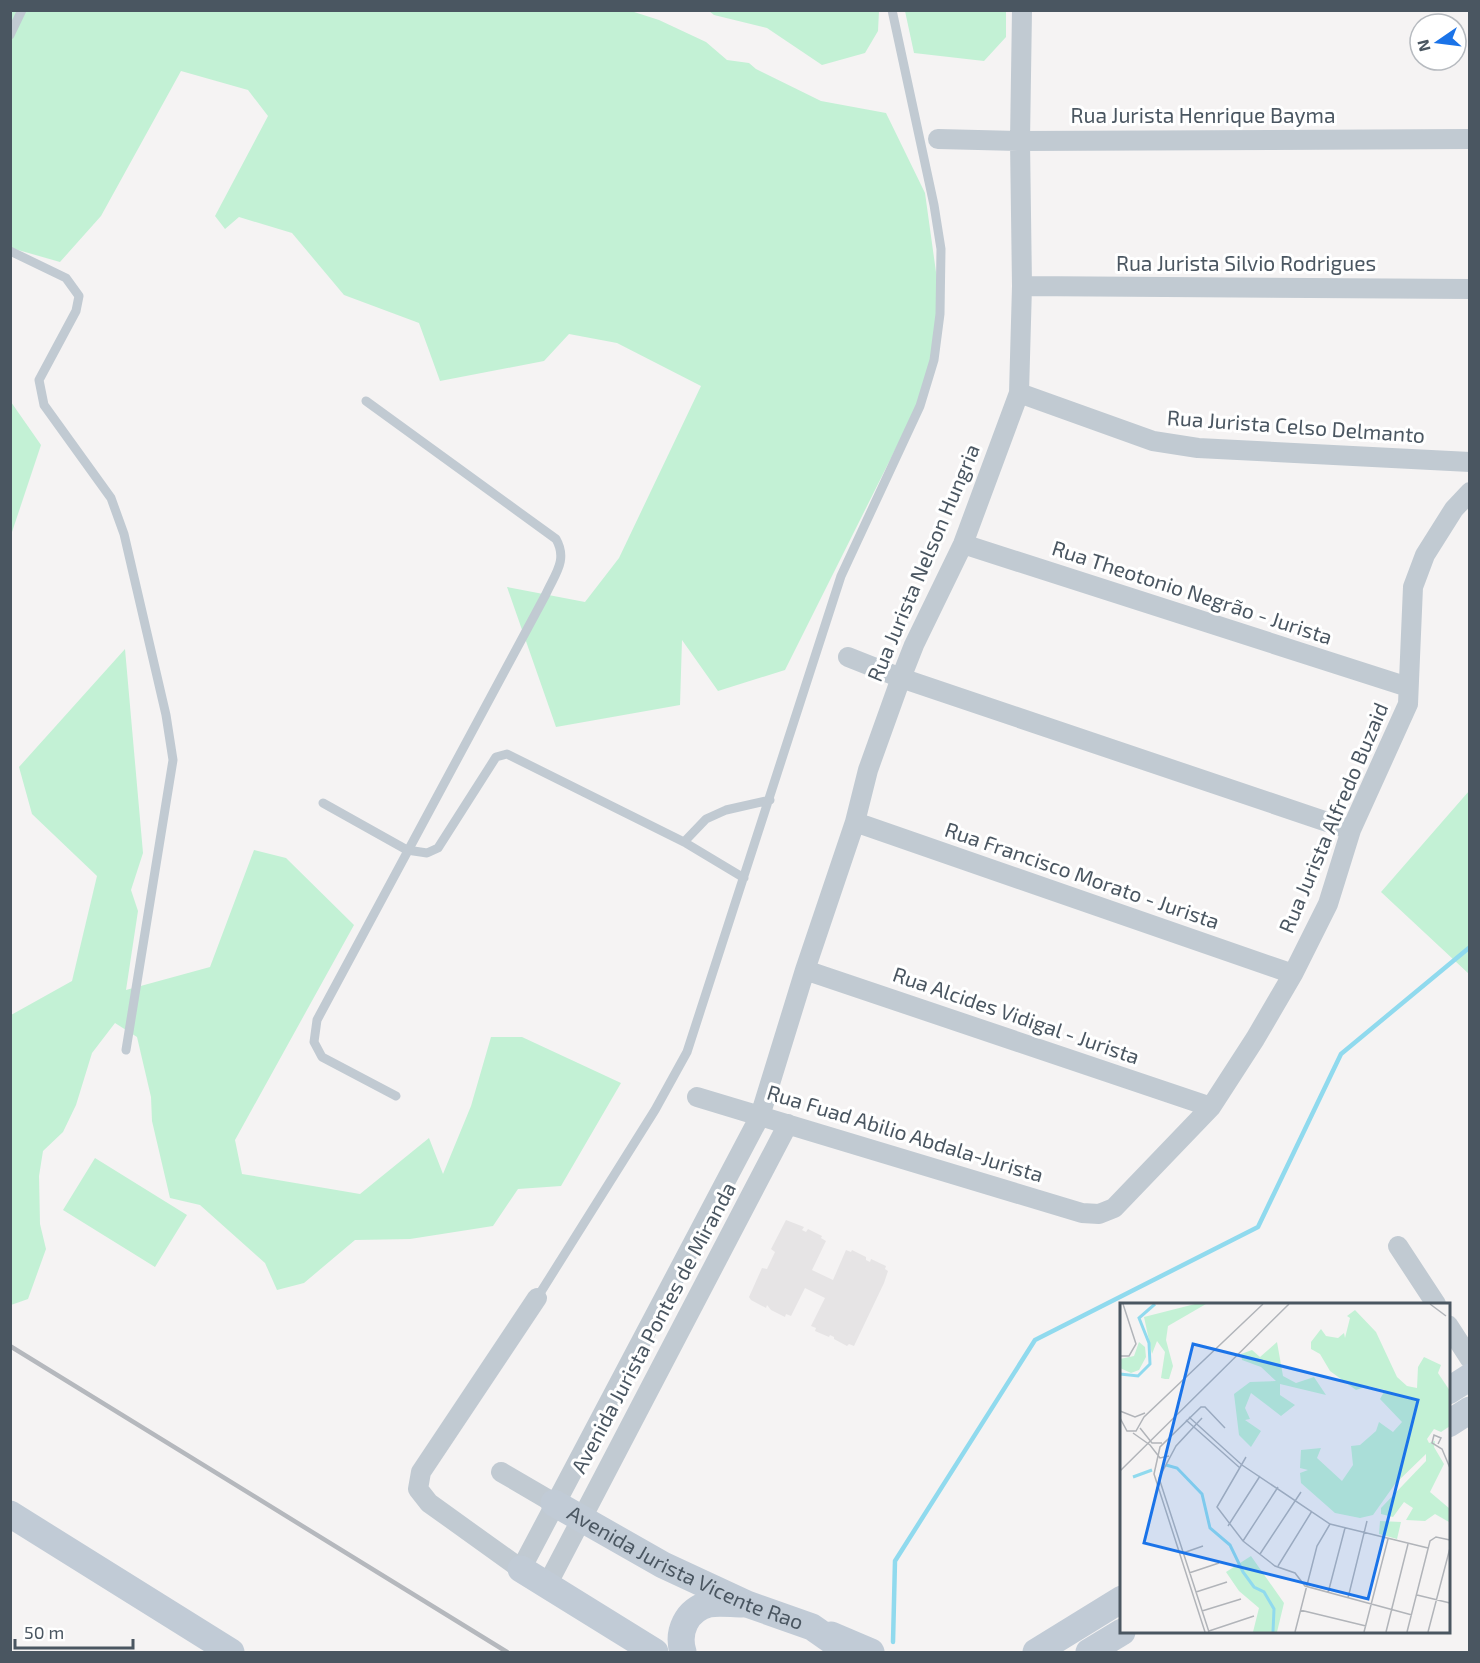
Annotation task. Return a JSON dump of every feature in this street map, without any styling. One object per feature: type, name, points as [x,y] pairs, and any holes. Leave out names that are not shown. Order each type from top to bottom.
[{"type":"street","name":"Rua Jurista Nelson Hungria","points":[[760,1116],[805,970],[855,822],[868,770],[914,645],[963,544],[1019,393],[1022,286],[1020,141],[1022,10]]},
{"type":"street","name":"Rua Jurista Henrique Bayma","points":[[938,139],[1020,141],[1470,138]]},
{"type":"street","name":"Rua Jurista Silvio Rodrigues","points":[[1022,286],[1470,289]]},
{"type":"street","name":"Rua Jurista Celso Delmanto","points":[[1019,393],[1153,441],[1198,448],[1470,462]]},
{"type":"street","name":"Rua Jurista Alfredo Buzaid","points":[[1100,1214],[1114,1208],[1137,1186],[1211,1107],[1293,974],[1328,904],[1351,830],[1408,704],[1413,587],[1425,555],[1454,509],[1470,492]]},
{"type":"street","name":"Rua Theotonio Negrão - Jurista","points":[[963,544],[1407,687]]},
{"type":"street","points":[[848,657],[901,678],[1351,830]]},
{"type":"street","name":"Rua Francisco Morato - Jurista","points":[[855,822],[1293,974]]},
{"type":"street","name":"Rua Alcides Vidigal - Jurista","points":[[805,970],[1211,1107]]},
{"type":"street","name":"Rua Fuad Abilio Abdala-Jurista","points":[[697,1097],[1082,1213],[1100,1214]]},
{"type":"street","name":"Avenida Jurista Pontes de Miranda","points":[[521,1569],[760,1116]]},
{"type":"street","name":"Avenida Jurista Pontes de Miranda","points":[[547,1586],[788,1124]]},
{"type":"street","points":[[1398,1246],[1435,1303]]},
{"type":"street","points":[[537,1298],[421,1472],[418,1489],[429,1503],[521,1569],[655,1653]]},
{"type":"street","points":[[1450,1327],[1470,1359]]},
{"type":"street","points":[[1450,1390],[1470,1377]]},
{"type":"street","points":[[1450,1423],[1470,1410]]},
{"type":"street","points":[[501,1472],[554,1503]]},
{"type":"street","name":"Avenida Jurista Vicente Rao","points":[[554,1503],[663,1565],[747,1604],[812,1627],[842,1648],[845,1653]]},
{"type":"street","points":[[10,1514],[231,1653]]},
{"type":"street","points":[[1036,1653],[1120,1600]]},
{"type":"street","points":[[683,1653],[681,1627],[694,1611],[709,1604],[747,1604]]},
{"type":"street","points":[[812,1627],[871,1653]]},
{"type":"street","points":[[1089,1653],[1120,1633]]},
{"type":"lane","points":[[10,35],[22,10]]},
{"type":"lane","points":[[537,1298],[655,1110],[687,1052],[841,576],[920,406],[934,360],[940,314],[941,249],[934,205],[891,10]]},
{"type":"lane","points":[[10,251],[66,278],[79,296],[76,311],[39,381],[44,405],[111,498],[118,516],[166,715],[173,760],[126,1050]]},
{"type":"lane","points":[[366,401],[556,538],[562,550],[561,560],[546,594],[317,1020],[314,1042],[322,1057],[396,1096]]},
{"type":"lane","points":[[323,803],[407,850],[427,854],[438,848],[496,758],[507,754],[684,842],[744,878]]},
{"type":"lane","points":[[684,842],[706,819],[726,810],[770,800]]},
{"type":"shaded area","points":[[786,1220],[804,1227],[802,1230],[806,1232],[808,1229],[822,1236],[821,1238],[826,1241],[812,1270],[833,1280],[846,1250],[851,1252],[852,1250],[866,1257],[866,1260],[870,1262],[871,1259],[886,1266],[885,1269],[888,1271],[884,1283],[854,1346],[849,1344],[847,1346],[830,1335],[829,1337],[815,1331],[816,1328],[811,1326],[825,1298],[805,1288],[791,1316],[786,1314],[785,1317],[749,1297],[762,1268],[767,1269],[775,1252],[771,1249]]},
{"type":"green space","points":[[10,11],[631,11],[659,20],[706,42],[727,60],[749,63],[756,69],[821,101],[886,113],[925,193],[941,308],[931,378],[785,670],[718,691],[682,640],[680,705],[556,727],[507,587],[585,602],[619,558],[701,386],[617,343],[569,334],[544,361],[440,381],[419,323],[344,295],[292,233],[239,217],[225,229],[215,216],[268,116],[248,90],[181,71],[101,216],[60,262],[11,248]]},
{"type":"green space","points":[[709,11],[879,11],[878,31],[865,53],[822,65],[767,28],[714,15]]},
{"type":"green space","points":[[905,11],[1006,11],[1006,37],[984,61],[914,53]]},
{"type":"green space","points":[[11,402],[41,445],[11,535]]},
{"type":"green space","points":[[125,649],[143,853],[131,890],[138,911],[126,990],[210,967],[254,850],[286,858],[354,925],[235,1140],[242,1174],[360,1194],[429,1138],[443,1174],[471,1106],[491,1037],[522,1037],[621,1083],[561,1186],[518,1189],[493,1226],[410,1239],[355,1240],[304,1283],[277,1290],[265,1263],[200,1205],[170,1198],[152,1121],[151,1097],[137,1037],[115,1023],[92,1053],[76,1105],[63,1132],[43,1151],[39,1176],[40,1224],[46,1249],[28,1299],[11,1305],[11,1015],[72,981],[97,876],[32,814],[19,767]]},
{"type":"green space","points":[[1469,791],[1469,974],[1381,892]]},
{"type":"green space","points":[[95,1158],[187,1215],[155,1267],[63,1210]]},
{"type":"waterway","points":[[893,1642],[895,1561],[1035,1340],[1258,1227],[1341,1054],[1470,947]]},
{"type":"railway","points":[[10,1346],[507,1652]]}]
